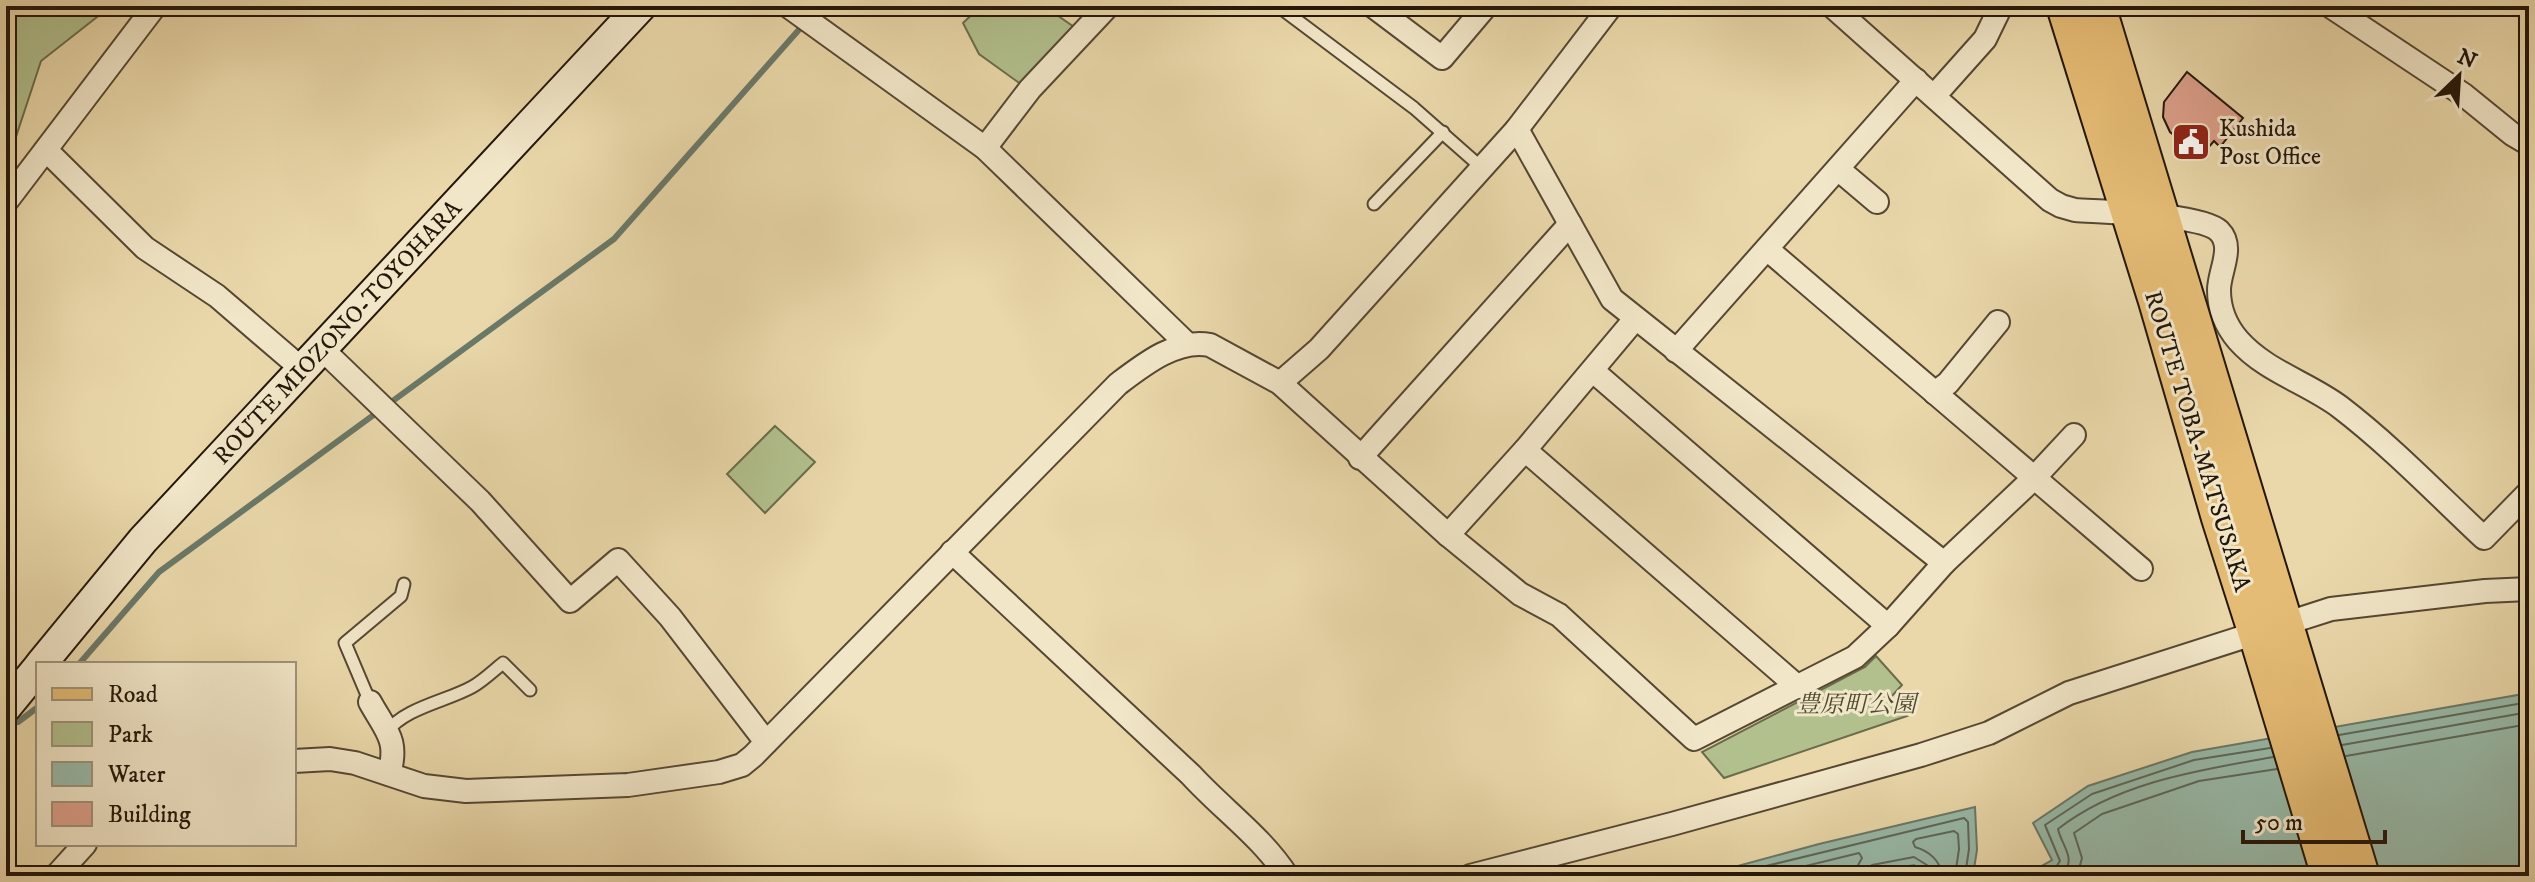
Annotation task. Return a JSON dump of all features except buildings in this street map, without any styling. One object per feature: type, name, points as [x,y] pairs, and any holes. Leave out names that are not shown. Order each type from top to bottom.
[{"type":"main road","name":"ROUTE MIOZONO-TOYOHARA","points":[[43,662],[143,540],[641,6]]},
{"type":"main road","name":"ROUTE TOBA-MATSUSAKA","points":[[2064,6],[2146,215]]},
{"type":"main road","name":"ROUTE TOBA-MATSUSAKA","points":[[2098,6],[2146,215],[2274,641],[2329,876]]},
{"type":"main road","name":"ROUTE TOBA-MATSUSAKA","points":[[2274,641],[2362,876]]},
{"type":"main road","name":"ROUTE MIOZONO-TOYOHARA","points":[[6,707],[36,671]]},
{"type":"street","points":[[6,202],[155,6]]},
{"type":"street","points":[[985,148],[1030,89],[1108,6]]},
{"type":"street","points":[[1373,6],[1442,58],[1486,6]]},
{"type":"street","points":[[1280,383],[1319,349],[1517,129],[1611,6]]},
{"type":"street","points":[[1832,6],[2050,200],[2075,210],[2202,223],[2221,233],[2226,250],[2219,286],[2222,310],[2239,340],[2280,372],[2337,405],[2372,433],[2484,538],[2529,492]]},
{"type":"street","points":[[1935,95],[1985,39],[2001,6]]},
{"type":"street","points":[[2330,6],[2464,95],[2529,144]]},
{"type":"street","points":[[794,10],[985,148],[1187,344]]},
{"type":"street","points":[[1676,351],[1916,80]]},
{"type":"street","points":[[1517,129],[1612,299],[1944,563]]},
{"type":"street","points":[[46,150],[145,248],[373,399],[480,501],[570,601],[618,560],[670,617],[766,742]]},
{"type":"street","points":[[1838,169],[1877,202]]},
{"type":"street","points":[[1360,458],[1570,224]]},
{"type":"street","points":[[1767,249],[2141,569]]},
{"type":"street","points":[[1448,535],[1525,450],[1635,319]]},
{"type":"street","points":[[1935,393],[1948,383],[1998,322]]},
{"type":"street","points":[[296,761],[330,759],[355,763],[424,786],[466,791],[628,785],[742,765],[1118,384],[1141,367],[1197,342],[1210,345],[1280,383],[1448,535],[1520,594],[1559,615],[1694,739],[1855,657],[1888,626],[1944,563],[2034,478],[2074,435]]},
{"type":"street","points":[[1593,371],[1888,626]]},
{"type":"street","points":[[1525,450],[1798,687]]},
{"type":"street","points":[[952,552],[1266,847],[1287,876]]},
{"type":"street","points":[[1470,876],[1921,755],[1989,733],[2069,693],[2274,641],[2331,609],[2485,591],[2529,589]]},
{"type":"street","points":[[370,702],[393,743],[395,756],[389,774]]},
{"type":"street","points":[[56,876],[83,846]]},
{"type":"lane","points":[[1278,6],[1414,108],[1482,168]]},
{"type":"lane","points":[[1374,204],[1443,132]]},
{"type":"lane","points":[[370,702],[345,643],[401,596],[404,584]]},
{"type":"lane","points":[[387,732],[392,725],[431,704],[472,687],[503,663],[530,690]]},
{"type":"green space","points":[[6,6],[111,6],[41,61],[8,161],[6,160]]},
{"type":"green space","points":[[981,6],[1044,6],[1074,27],[1022,85],[979,54],[963,23]]},
{"type":"green space","points":[[775,426],[815,462],[765,513],[727,474]]},
{"type":"green space","name":"豊原町公園","points":[[1876,656],[1902,685],[1890,698],[1907,716],[1724,778],[1702,752],[1865,667]]},
{"type":"water","points":[[2529,693],[2529,868],[2502,876],[2024,876],[2052,860],[2033,823],[2088,786],[2192,752]]},
{"type":"water","points":[[1975,807],[1977,850],[1973,875],[1982,876],[1928,876],[1914,865],[1853,876],[1701,876],[1819,844]]},
{"type":"waterway","points":[[812,16],[820,6]]},
{"type":"waterway","points":[[81,662],[159,572],[614,239],[804,24]]},
{"type":"waterway","points":[[18,722],[36,708]]},
{"type":"place","name":"Kushida Post Office","points":[[2191,142]]}]
